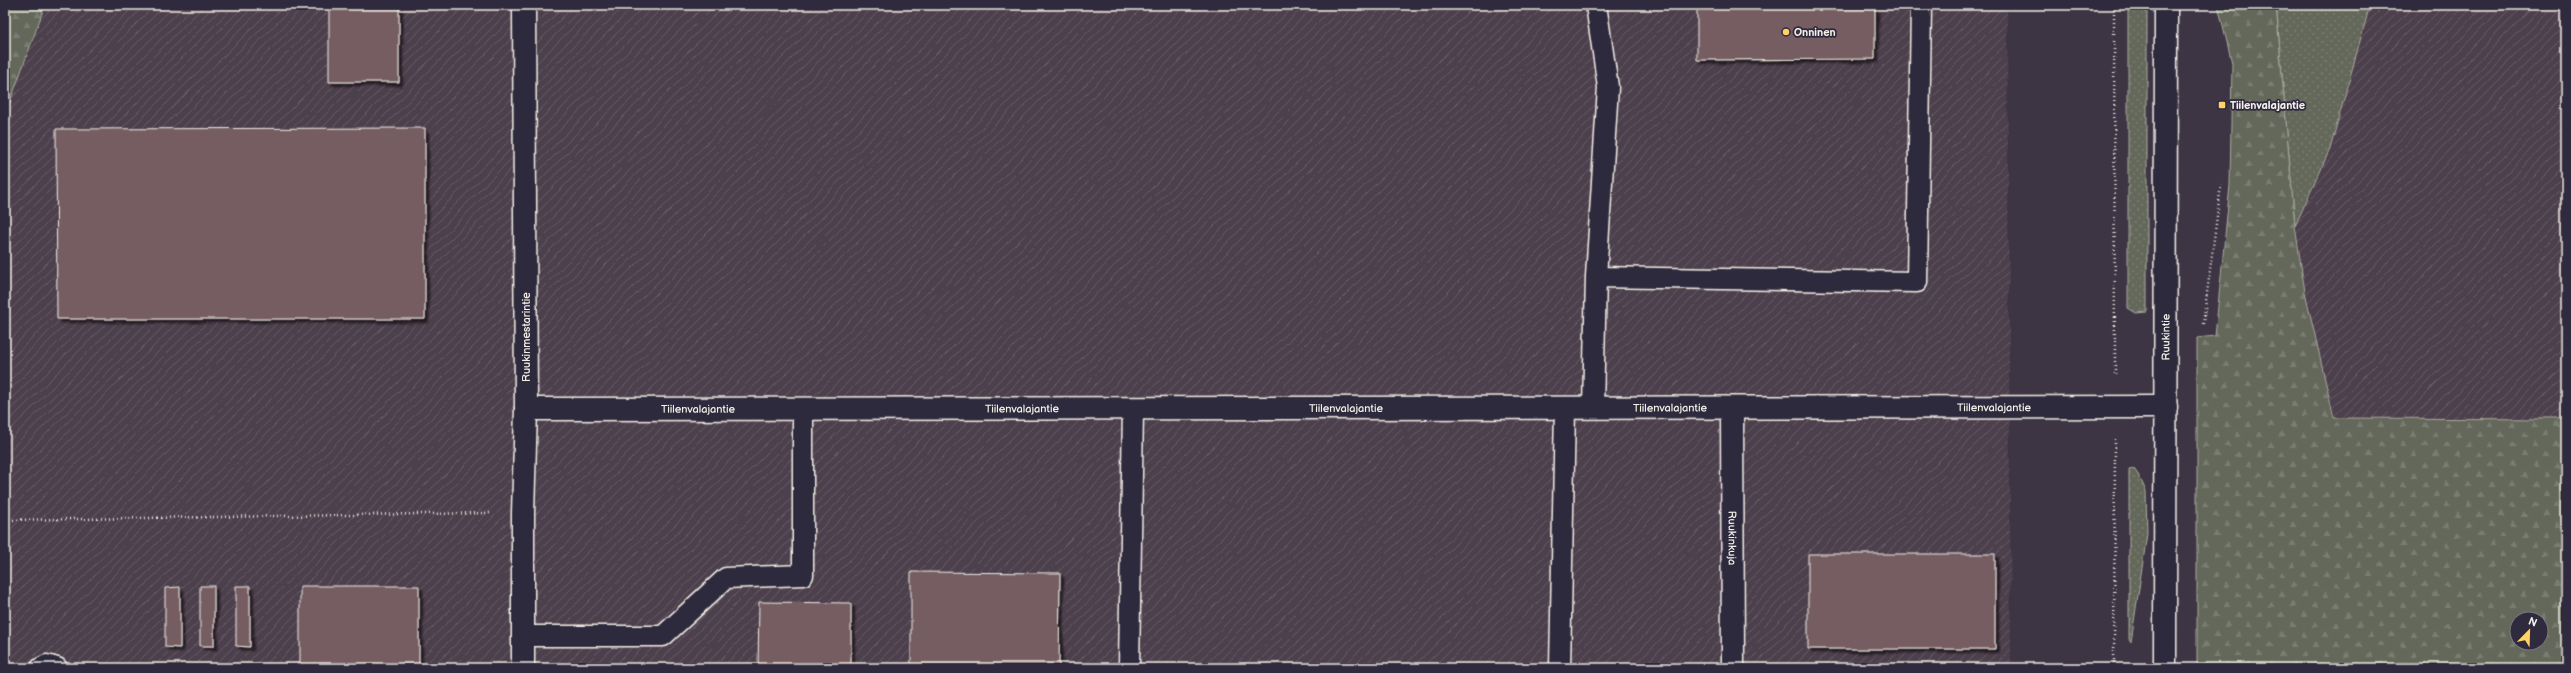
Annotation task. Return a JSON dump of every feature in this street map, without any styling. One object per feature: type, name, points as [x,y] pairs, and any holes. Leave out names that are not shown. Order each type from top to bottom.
[{"type":"street","name":"Ruukinmestarintie","points":[[523,668],[523,513],[526,410],[524,5]]},
{"type":"street","name":"Ruukintie","points":[[2165,668],[2166,407],[2164,326],[2166,5]]},
{"type":"street","name":"Tiilenvalajantie","points":[[526,410],[2166,407]]},
{"type":"street","name":"Ruukinkuja","points":[[1732,408],[1733,668]]},
{"type":"lane","points":[[1593,408],[1596,277],[1608,87],[1596,5]]},
{"type":"lane","points":[[1596,277],[1917,282],[1921,5]]},
{"type":"lane","points":[[1560,668],[1565,408]]},
{"type":"lane","points":[[523,636],[663,636],[726,578],[803,575],[803,409]]},
{"type":"lane","points":[[1129,668],[1133,409]]},
{"type":"lane","points":[[41,668],[47,665],[57,668]]},
{"type":"path","points":[[2114,5],[2114,668]]},
{"type":"path","points":[[2203,324],[2221,185]]},
{"type":"path","points":[[5,520],[523,513]]},
{"type":"shaded area","points":[[45,5],[2007,5],[2011,668],[5,668],[5,116]]},
{"type":"shaded area","points":[[2276,5],[2566,5],[2566,419],[2334,418],[2305,292],[2295,226]]},
{"type":"green space","points":[[5,5],[45,5],[5,116]]},
{"type":"green space","points":[[2128,5],[2147,5],[2147,312],[2136,313],[2128,308]]},
{"type":"green space","points":[[2218,5],[2276,5],[2295,226],[2305,292],[2334,418],[2566,419],[2566,668],[2197,668],[2197,338],[2215,336],[2230,185],[2232,63]]},
{"type":"green space","points":[[2276,5],[2370,5],[2330,149],[2295,226]]},
{"type":"green space","points":[[2134,469],[2146,491],[2147,534],[2131,642],[2129,639],[2129,470]]},
{"type":"building","points":[[329,5],[399,5],[399,82],[329,82]]},
{"type":"building","name":"Onninen","points":[[1697,5],[1875,5],[1875,59],[1697,60]]},
{"type":"building","points":[[425,128],[425,319],[57,319],[56,129]]},
{"type":"building","points":[[1808,554],[1995,554],[1995,649],[1808,649]]},
{"type":"building","points":[[911,572],[1060,573],[1059,668],[911,668]]},
{"type":"building","points":[[200,586],[214,586],[214,646],[200,646]]},
{"type":"building","points":[[236,586],[250,586],[250,647],[236,646]]},
{"type":"building","points":[[300,586],[419,586],[419,668],[300,668]]},
{"type":"building","points":[[180,587],[180,648],[165,647],[165,588]]},
{"type":"building","points":[[759,602],[851,603],[851,668],[758,668]]},
{"type":"place","name":"Onninen","points":[[1786,32]]},
{"type":"place","name":"Tiilenvalajantie","points":[[2222,105]]}]
